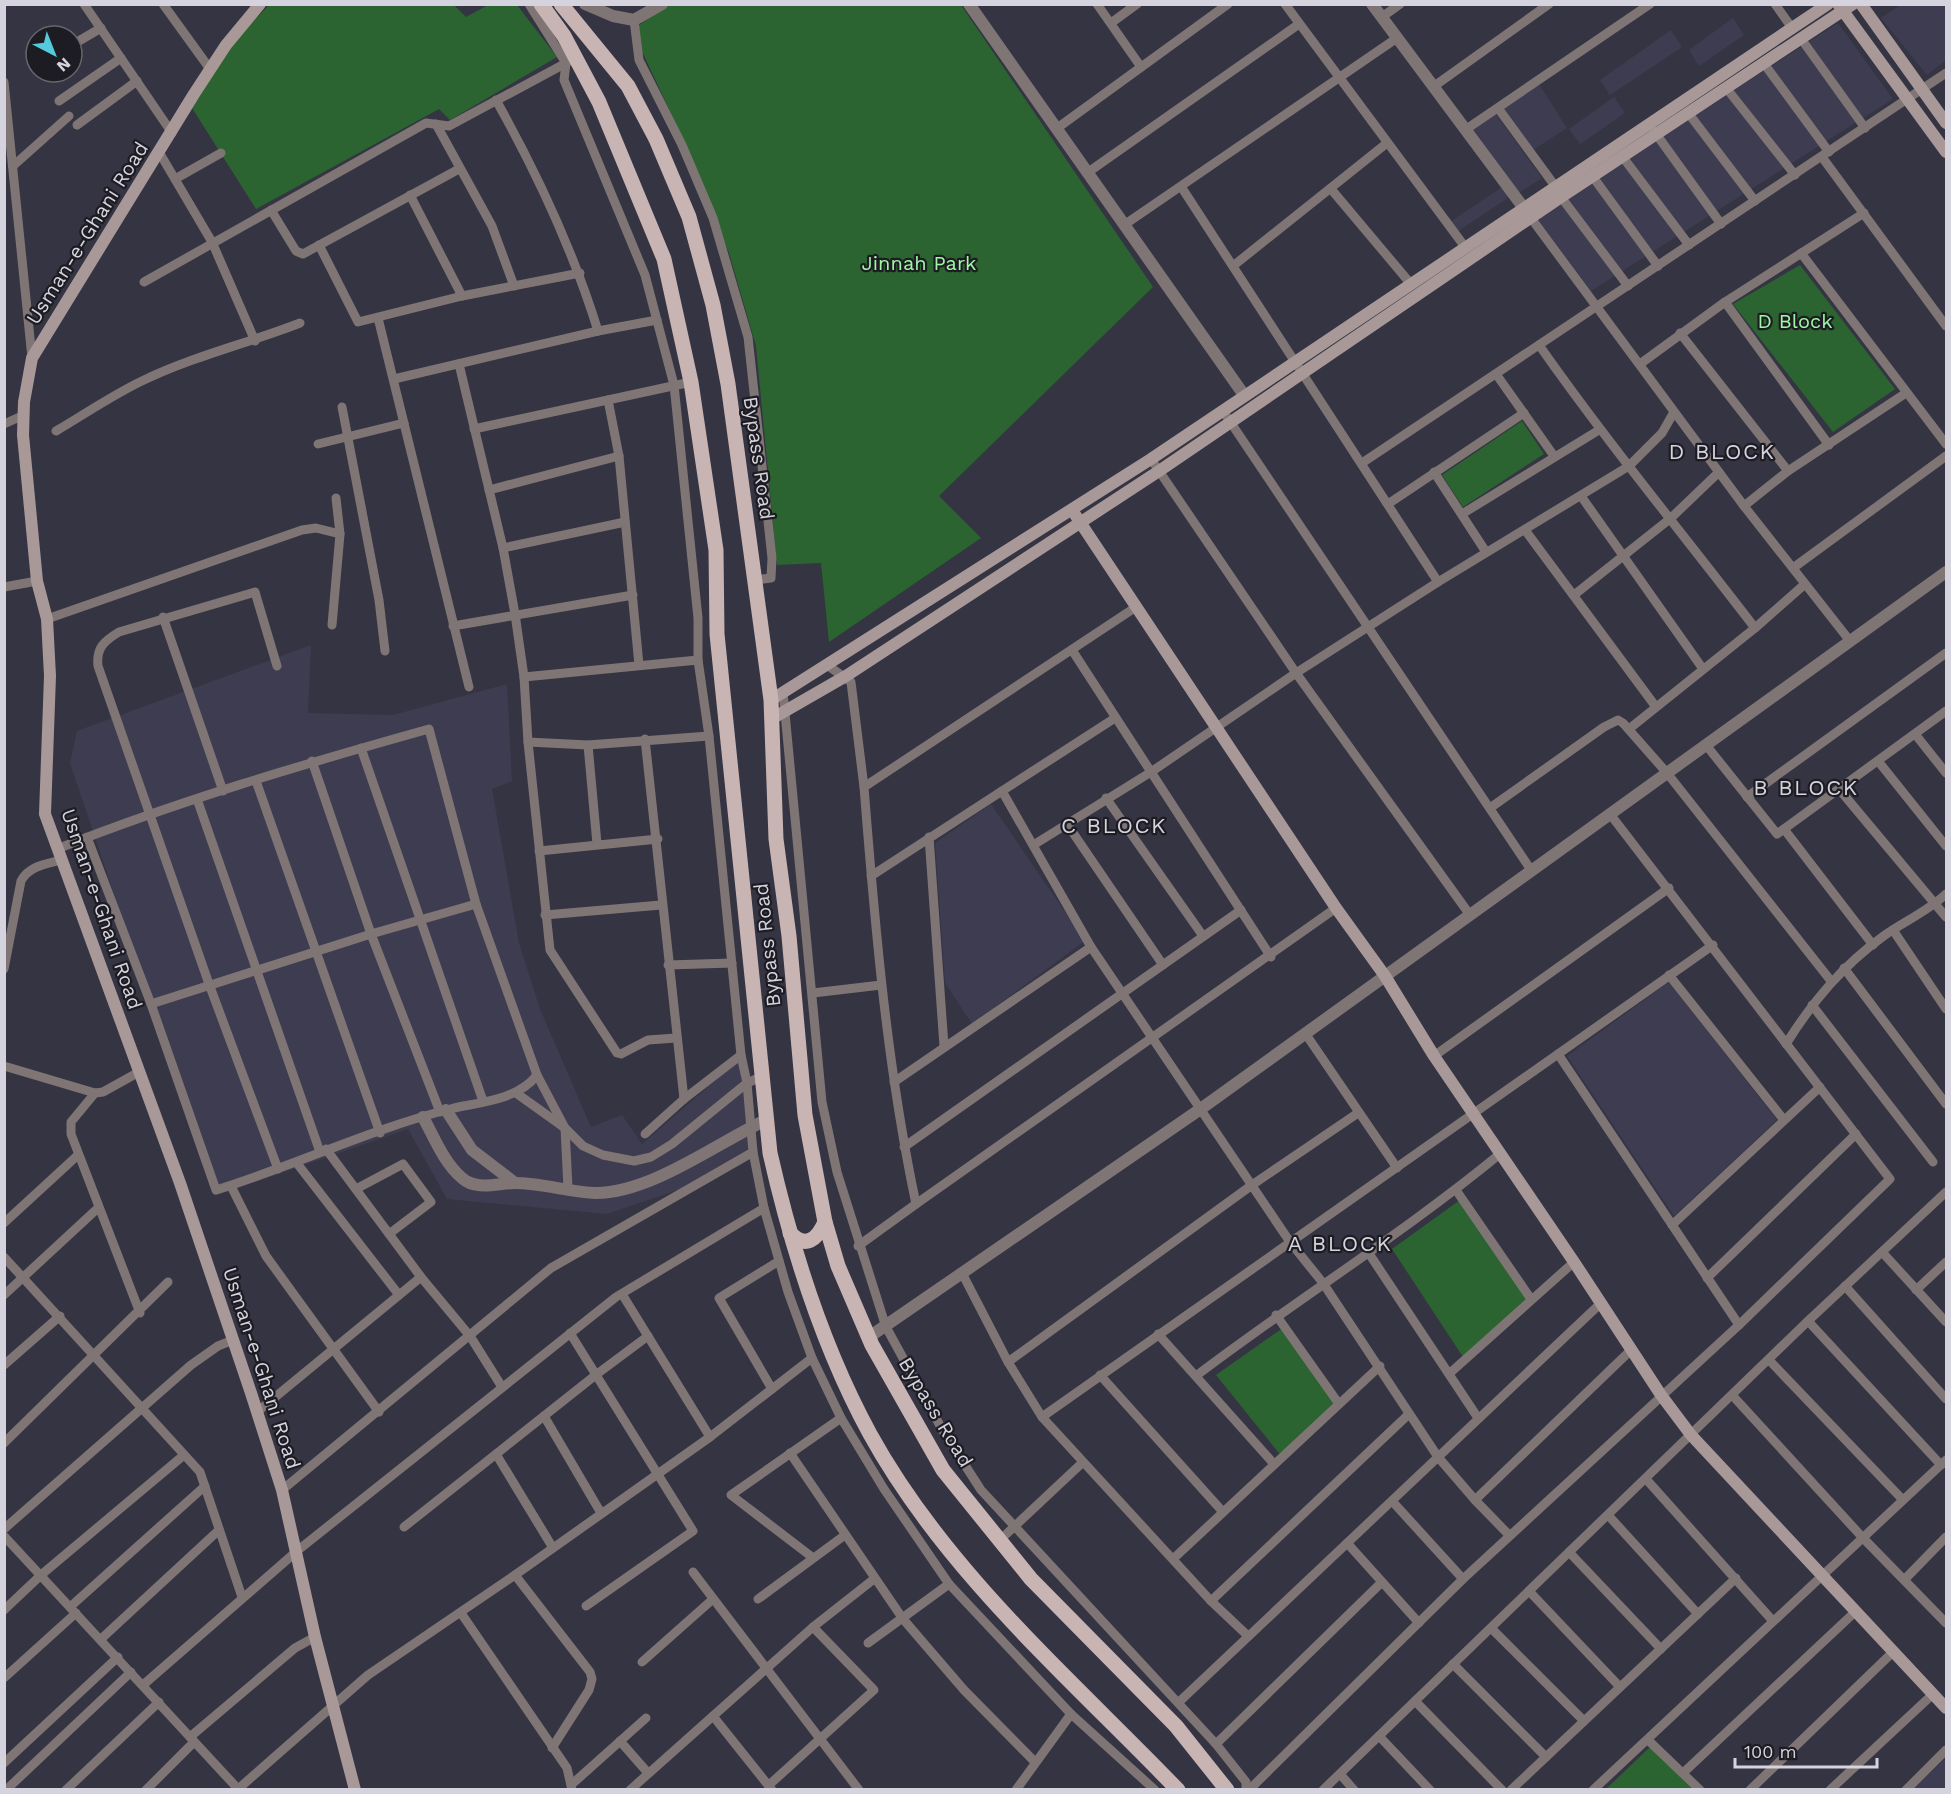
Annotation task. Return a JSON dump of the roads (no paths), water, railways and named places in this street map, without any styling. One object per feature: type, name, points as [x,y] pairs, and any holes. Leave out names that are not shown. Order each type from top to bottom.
[{"type":"main road","points":[[541,4],[564,36],[573,61],[599,102],[664,259],[691,382],[716,550],[717,634],[754,1080],[766,1120],[770,1153],[799,1265],[837,1366],[871,1434],[912,1499],[957,1559],[1006,1615],[1178,1790]]},
{"type":"main road","name":"Bypass Road","points":[[561,4],[584,35],[628,86],[656,140],[689,217],[713,305],[728,384],[755,580],[777,696],[779,715],[776,839],[789,936],[805,1115],[825,1222],[835,1255],[868,1337],[943,1470],[999,1540],[1060,1609],[1176,1726],[1227,1790]]},
{"type":"main road","points":[[777,696],[1151,459],[1523,207],[1593,177],[1792,28],[1828,4]]},
{"type":"main road","points":[[1861,4],[1947,123]]},
{"type":"main road","name":"Usman-e-Ghani Road","points":[[258,5],[210,69],[32,358],[23,435],[38,581],[46,619],[50,676],[45,814],[234,1340],[282,1490],[315,1637],[355,1790]]},
{"type":"main road","points":[[779,715],[846,676],[1159,471],[1532,218],[1558,192],[1654,130],[1689,114],[1802,40],[1845,7],[1908,100],[1947,152]]},
{"type":"main road","points":[[573,61],[600,51]]},
{"type":"main road","points":[[1072,510],[1336,908],[1385,976],[1434,1056],[1574,1262],[1660,1395],[1691,1435],[1947,1708]]},
{"type":"main road","points":[[790,1233],[801,1241],[809,1242],[816,1238],[825,1222]]},
{"type":"main road","points":[[799,1265],[804,1253],[812,1248],[821,1248],[835,1255]]},
{"type":"street","points":[[84,4],[172,133]]},
{"type":"street","points":[[163,4],[210,69]]},
{"type":"street","points":[[529,4],[573,61]]},
{"type":"street","points":[[585,4],[613,16],[634,20],[662,4]]},
{"type":"street","points":[[603,4],[613,16]]},
{"type":"street","points":[[969,4],[1244,395]]},
{"type":"street","points":[[1097,4],[1141,67]]},
{"type":"street","points":[[1111,23],[1137,4]]},
{"type":"street","points":[[1056,129],[1228,4]]},
{"type":"street","points":[[1285,4],[1465,247]]},
{"type":"street","points":[[1372,4],[1744,506],[1850,641]]},
{"type":"street","points":[[1382,17],[1400,4]]},
{"type":"street","points":[[1434,87],[1549,4]]},
{"type":"street","points":[[1465,130],[1650,4]]},
{"type":"street","points":[[1775,4],[1792,28]]},
{"type":"street","points":[[634,20],[639,60],[682,145],[713,218],[748,337],[772,558],[771,578],[755,580]]},
{"type":"street","points":[[1087,173],[1299,24]]},
{"type":"street","points":[[84,38],[101,28]]},
{"type":"street","points":[[1124,225],[1182,188],[1397,38]]},
{"type":"street","points":[[1802,40],[1865,128]]},
{"type":"street","points":[[59,101],[121,58]]},
{"type":"street","points":[[144,282],[426,123],[449,126],[573,61]]},
{"type":"street","points":[[573,61],[564,80],[645,275],[674,385],[698,618],[698,660],[708,731],[741,1055],[754,1080],[749,1128],[764,1208],[779,1261],[812,1358],[841,1418],[884,1489],[949,1584],[1071,1714],[1155,1790]]},
{"type":"street","points":[[1765,65],[1864,213],[1947,326]]},
{"type":"street","points":[[1362,463],[1947,73]]},
{"type":"street","points":[[77,125],[137,81]]},
{"type":"street","points":[[4,82],[32,358]]},
{"type":"street","points":[[1727,89],[1795,175]]},
{"type":"street","points":[[496,100],[535,170],[580,273],[598,331]]},
{"type":"street","points":[[1498,108],[1628,286]]},
{"type":"street","points":[[1689,114],[1755,201]]},
{"type":"street","points":[[13,166],[69,116]]},
{"type":"street","points":[[436,124],[492,226],[514,286]]},
{"type":"street","points":[[1654,130],[1721,224]]},
{"type":"street","points":[[1233,266],[1387,143]]},
{"type":"street","points":[[159,152],[212,242],[255,341]]},
{"type":"street","points":[[175,179],[221,153]]},
{"type":"street","points":[[1622,156],[1689,246]]},
{"type":"street","points":[[271,210],[299,254],[459,169]]},
{"type":"street","points":[[1593,177],[1658,266]]},
{"type":"street","points":[[1182,188],[1296,360],[1438,582]]},
{"type":"street","points":[[1331,189],[1410,283]]},
{"type":"street","points":[[410,195],[462,296]]},
{"type":"street","points":[[1640,364],[1725,302],[1864,213]]},
{"type":"street","points":[[319,245],[358,322],[462,296],[580,273]]},
{"type":"street","points":[[1801,253],[1947,444]]},
{"type":"street","points":[[1725,302],[1829,444]]},
{"type":"street","points":[[378,318],[469,687]]},
{"type":"street","points":[[394,379],[598,331],[657,320]]},
{"type":"street","points":[[56,431],[142,381],[182,364],[255,341],[300,323]]},
{"type":"street","points":[[1680,333],[1788,471]]},
{"type":"street","points":[[1539,345],[1599,430],[1671,518],[1755,628]]},
{"type":"street","points":[[459,364],[503,548],[515,614],[524,677],[528,742],[550,950],[616,1053],[621,1054],[648,1040],[676,1038]]},
{"type":"street","points":[[1496,374],[1554,456]]},
{"type":"street","points":[[474,429],[691,382]]},
{"type":"street","points":[[1744,506],[1788,471],[1906,393]]},
{"type":"street","points":[[608,400],[619,456],[639,665]]},
{"type":"street","points":[[342,407],[377,589],[385,651]]},
{"type":"street","points":[[1223,411],[1532,870]]},
{"type":"street","points":[[1035,844],[1151,772],[1296,673],[1438,582],[1629,466],[1662,433],[1674,412]]},
{"type":"street","points":[[1388,504],[1524,413]]},
{"type":"street","points":[[4,424],[24,415]]},
{"type":"street","points":[[318,444],[404,423]]},
{"type":"street","points":[[1462,514],[1599,430]]},
{"type":"street","points":[[489,490],[619,456]]},
{"type":"street","points":[[1793,567],[1947,456]]},
{"type":"street","points":[[1151,459],[1296,673],[1470,915]]},
{"type":"street","points":[[1434,472],[1486,552]]},
{"type":"street","points":[[1574,595],[1624,558],[1671,518],[1719,472]]},
{"type":"street","points":[[1581,496],[1703,669]]},
{"type":"street","points":[[332,625],[340,534],[336,498]]},
{"type":"street","points":[[503,548],[625,522]]},
{"type":"street","points":[[46,619],[303,530],[316,528],[340,534]]},
{"type":"street","points":[[1525,530],[1656,707]]},
{"type":"street","points":[[868,1337],[963,1275],[1202,1108],[1947,572]]},
{"type":"street","points":[[4,587],[38,581]]},
{"type":"street","points":[[1629,729],[1755,628],[1805,584]]},
{"type":"street","points":[[277,666],[255,592],[162,617],[119,632],[101,645],[97,654],[98,666],[209,984],[278,1169]]},
{"type":"street","points":[[453,626],[633,594]]},
{"type":"street","points":[[864,787],[1136,607]]},
{"type":"street","points":[[162,617],[223,791]]},
{"type":"street","points":[[1072,650],[1270,957]]},
{"type":"street","points":[[1747,797],[1947,653]]},
{"type":"street","points":[[524,677],[698,660]]},
{"type":"street","points":[[827,665],[846,676],[851,682],[864,787],[881,985],[904,1147],[916,1204]]},
{"type":"street","points":[[1706,745],[1777,834],[1947,711]]},
{"type":"street","points":[[779,715],[793,812],[813,993],[822,1102],[837,1172],[858,1246],[886,1327],[965,1468],[1013,1527],[1216,1744],[1246,1782],[1247,1790]]},
{"type":"street","points":[[871,876],[1115,717]]},
{"type":"street","points":[[1490,808],[1611,722],[1618,720],[1629,729],[1667,773],[1831,981]]},
{"type":"street","points":[[528,742],[588,745],[708,731],[725,725]]},
{"type":"street","points":[[4,969],[21,881],[25,873],[32,868],[87,837],[151,813],[256,781],[312,761],[429,729],[476,904],[537,1075],[565,1128],[568,1188]]},
{"type":"street","points":[[1915,734],[1947,773]]},
{"type":"street","points":[[645,740],[658,839],[661,905],[684,1099]]},
{"type":"street","points":[[588,745],[597,844]]},
{"type":"street","points":[[361,748],[483,1101]]},
{"type":"street","points":[[312,761],[371,934],[443,1111],[472,1150],[516,1183]]},
{"type":"street","points":[[1878,761],[1947,846]]},
{"type":"street","points":[[256,781],[380,1133]]},
{"type":"street","points":[[1839,789],[1947,917]]},
{"type":"street","points":[[1002,791],[1035,844],[1091,947],[1202,1108],[1290,1242],[1323,1283],[1438,1457],[1474,1500],[1509,1535]]},
{"type":"street","points":[[1106,798],[1203,936]]},
{"type":"street","points":[[197,799],[323,1151],[356,1189],[421,1277],[470,1336],[502,1386]]},
{"type":"street","points":[[1247,1790],[1462,1579],[1660,1395],[1739,1326],[1890,1179],[1713,945],[1610,814]]},
{"type":"street","points":[[1067,824],[1163,965]]},
{"type":"street","points":[[1784,829],[1873,945]]},
{"type":"street","points":[[87,837],[151,1004],[216,1190],[423,1117],[516,1093],[531,1084],[537,1075]]},
{"type":"street","points":[[929,837],[944,1046]]},
{"type":"street","points":[[539,851],[658,839]]},
{"type":"street","points":[[1434,1056],[1669,888]]},
{"type":"street","points":[[1786,1044],[1812,1005],[1844,968],[1893,930],[1947,894]]},
{"type":"street","points":[[151,1004],[371,934],[476,904]]},
{"type":"street","points":[[545,915],[661,905]]},
{"type":"street","points":[[858,1246],[1270,957],[1336,908]]},
{"type":"street","points":[[904,1147],[1241,910]]},
{"type":"street","points":[[1893,930],[1947,1009]]},
{"type":"street","points":[[1042,1417],[1713,945]]},
{"type":"street","points":[[894,1082],[1091,947]]},
{"type":"street","points":[[668,965],[732,963]]},
{"type":"street","points":[[1844,968],[1947,1104]]},
{"type":"street","points":[[1669,975],[1784,1120]]},
{"type":"street","points":[[813,993],[881,985]]},
{"type":"street","points":[[1812,1005],[1933,1162]]},
{"type":"street","points":[[1305,1033],[1397,1168]]},
{"type":"street","points":[[1558,1054],[1739,1326]]},
{"type":"street","points":[[645,1134],[684,1099],[741,1055]]},
{"type":"street","points":[[4,1066],[94,1093],[103,1092],[139,1072]]},
{"type":"street","points":[[516,1093],[565,1128],[583,1146],[603,1155],[634,1161],[651,1157],[672,1144],[754,1080]]},
{"type":"street","points":[[1672,1224],[1820,1087]]},
{"type":"street","points":[[94,1093],[71,1122],[71,1134],[140,1312]]},
{"type":"street","points":[[1008,1362],[1252,1185],[1358,1113]]},
{"type":"street","points":[[423,1117],[443,1153],[462,1179],[478,1185],[516,1183],[595,1193],[632,1188],[656,1178],[766,1120]]},
{"type":"street","points":[[1707,1278],[1856,1134]]},
{"type":"street","points":[[282,1490],[551,1268],[753,1152]]},
{"type":"street","points":[[1196,1376],[1276,1315],[1455,1190],[1501,1153]]},
{"type":"street","points":[[4,1223],[78,1155]]},
{"type":"street","points":[[296,1162],[399,1295]]},
{"type":"street","points":[[356,1189],[403,1164],[432,1202],[389,1234]]},
{"type":"street","points":[[231,1186],[266,1257],[379,1412]]},
{"type":"street","points":[[1455,1190],[1531,1299]]},
{"type":"street","points":[[1323,1790],[1808,1321],[1947,1192]]},
{"type":"street","points":[[4,1295],[98,1208]]},
{"type":"street","points":[[143,1684],[297,1551],[570,1333],[622,1294],[764,1208]]},
{"type":"street","points":[[1368,1252],[1478,1418]]},
{"type":"street","points":[[1882,1252],[1947,1322]]},
{"type":"street","points":[[4,1257],[96,1355],[200,1472],[242,1597]]},
{"type":"street","points":[[772,1389],[719,1298],[779,1261]]},
{"type":"street","points":[[1450,1373],[1574,1262]]},
{"type":"street","points":[[1917,1290],[1947,1262]]},
{"type":"street","points":[[963,1275],[1008,1362],[1042,1417],[1211,1601],[1248,1636]]},
{"type":"street","points":[[257,1412],[421,1277]]},
{"type":"street","points":[[5,1442],[168,1282]]},
{"type":"street","points":[[1845,1286],[1947,1399]]},
{"type":"street","points":[[622,1294],[710,1437]]},
{"type":"street","points":[[1179,1702],[1601,1303]]},
{"type":"street","points":[[1276,1315],[1339,1404]]},
{"type":"street","points":[[4,1365],[60,1316]]},
{"type":"street","points":[[1593,1790],[1820,1575],[1944,1463],[1808,1321]]},
{"type":"street","points":[[570,1333],[693,1532],[586,1606]]},
{"type":"street","points":[[1158,1334],[1274,1464]]},
{"type":"street","points":[[404,1527],[648,1336]]},
{"type":"street","points":[[4,1529],[192,1365],[218,1346],[234,1340]]},
{"type":"street","points":[[1474,1500],[1631,1350]]},
{"type":"street","points":[[4,1536],[238,1789],[368,1675],[461,1613],[710,1437],[812,1358]]},
{"type":"street","points":[[1769,1360],[1903,1500]]},
{"type":"street","points":[[1173,1559],[1380,1366]]},
{"type":"street","points":[[1100,1375],[1223,1512]]},
{"type":"street","points":[[1732,1395],[1863,1538],[1947,1623]]},
{"type":"street","points":[[1211,1601],[1410,1414]]},
{"type":"street","points":[[544,1416],[601,1513]]},
{"type":"street","points":[[812,1557],[731,1495],[841,1418]]},
{"type":"street","points":[[790,1453],[903,1619],[964,1690],[1035,1762]]},
{"type":"street","points":[[496,1454],[553,1548]]},
{"type":"street","points":[[4,1610],[41,1575],[184,1455]]},
{"type":"street","points":[[999,1540],[1082,1463]]},
{"type":"street","points":[[1646,1479],[1772,1620]]},
{"type":"street","points":[[4,1678],[205,1486]]},
{"type":"street","points":[[1392,1501],[1462,1579]]},
{"type":"street","points":[[1608,1515],[1698,1614]]},
{"type":"street","points":[[101,1639],[219,1530]]},
{"type":"street","points":[[758,1599],[812,1557],[845,1535]]},
{"type":"street","points":[[1905,1579],[1945,1543]]},
{"type":"street","points":[[1348,1544],[1419,1623]]},
{"type":"street","points":[[1569,1552],[1660,1649]]},
{"type":"street","points":[[693,1572],[859,1790]]},
{"type":"street","points":[[515,1575],[590,1672],[592,1679],[589,1690],[552,1748]]},
{"type":"street","points":[[1511,1790],[1736,1578]]},
{"type":"street","points":[[630,1790],[813,1628],[874,1579]]},
{"type":"street","points":[[1216,1744],[1382,1582]]},
{"type":"street","points":[[868,1643],[949,1584]]},
{"type":"street","points":[[1529,1591],[1620,1688]]},
{"type":"street","points":[[642,1662],[713,1599]]},
{"type":"street","points":[[1683,1773],[1856,1611]]},
{"type":"street","points":[[461,1613],[567,1768],[571,1787]]},
{"type":"street","points":[[713,1716],[771,1787],[874,1690],[813,1628]]},
{"type":"street","points":[[1491,1628],[1584,1721]]},
{"type":"street","points":[[146,1790],[192,1739],[295,1648],[315,1637]]},
{"type":"street","points":[[1750,1790],[1894,1652]]},
{"type":"street","points":[[4,1763],[118,1657]]},
{"type":"street","points":[[1453,1664],[1546,1757]]},
{"type":"street","points":[[6,1790],[131,1672]]},
{"type":"street","points":[[1830,1790],[1933,1694]]},
{"type":"street","points":[[1415,1701],[1502,1790]]},
{"type":"street","points":[[66,1790],[159,1702]]},
{"type":"street","points":[[1016,1790],[1071,1714]]},
{"type":"street","points":[[571,1787],[646,1718]]},
{"type":"street","points":[[1379,1736],[1430,1790]]},
{"type":"street","points":[[1648,1740],[1700,1790]]},
{"type":"street","points":[[620,1741],[648,1773]]},
{"type":"street","points":[[1906,1790],[1947,1750]]},
{"type":"street","points":[[1340,1774],[1354,1790]]},
{"type":"district","name":"D BLOCK","points":[[1722,451]]},
{"type":"district","name":"B BLOCK","points":[[1806,787]]},
{"type":"district","name":"C BLOCK","points":[[1114,825]]},
{"type":"district","name":"A BLOCK","points":[[1340,1243]]},
{"type":"park label","name":"Jinnah Park","points":[[919,263]]},
{"type":"park label","name":"D Block","points":[[1795,321]]}]
